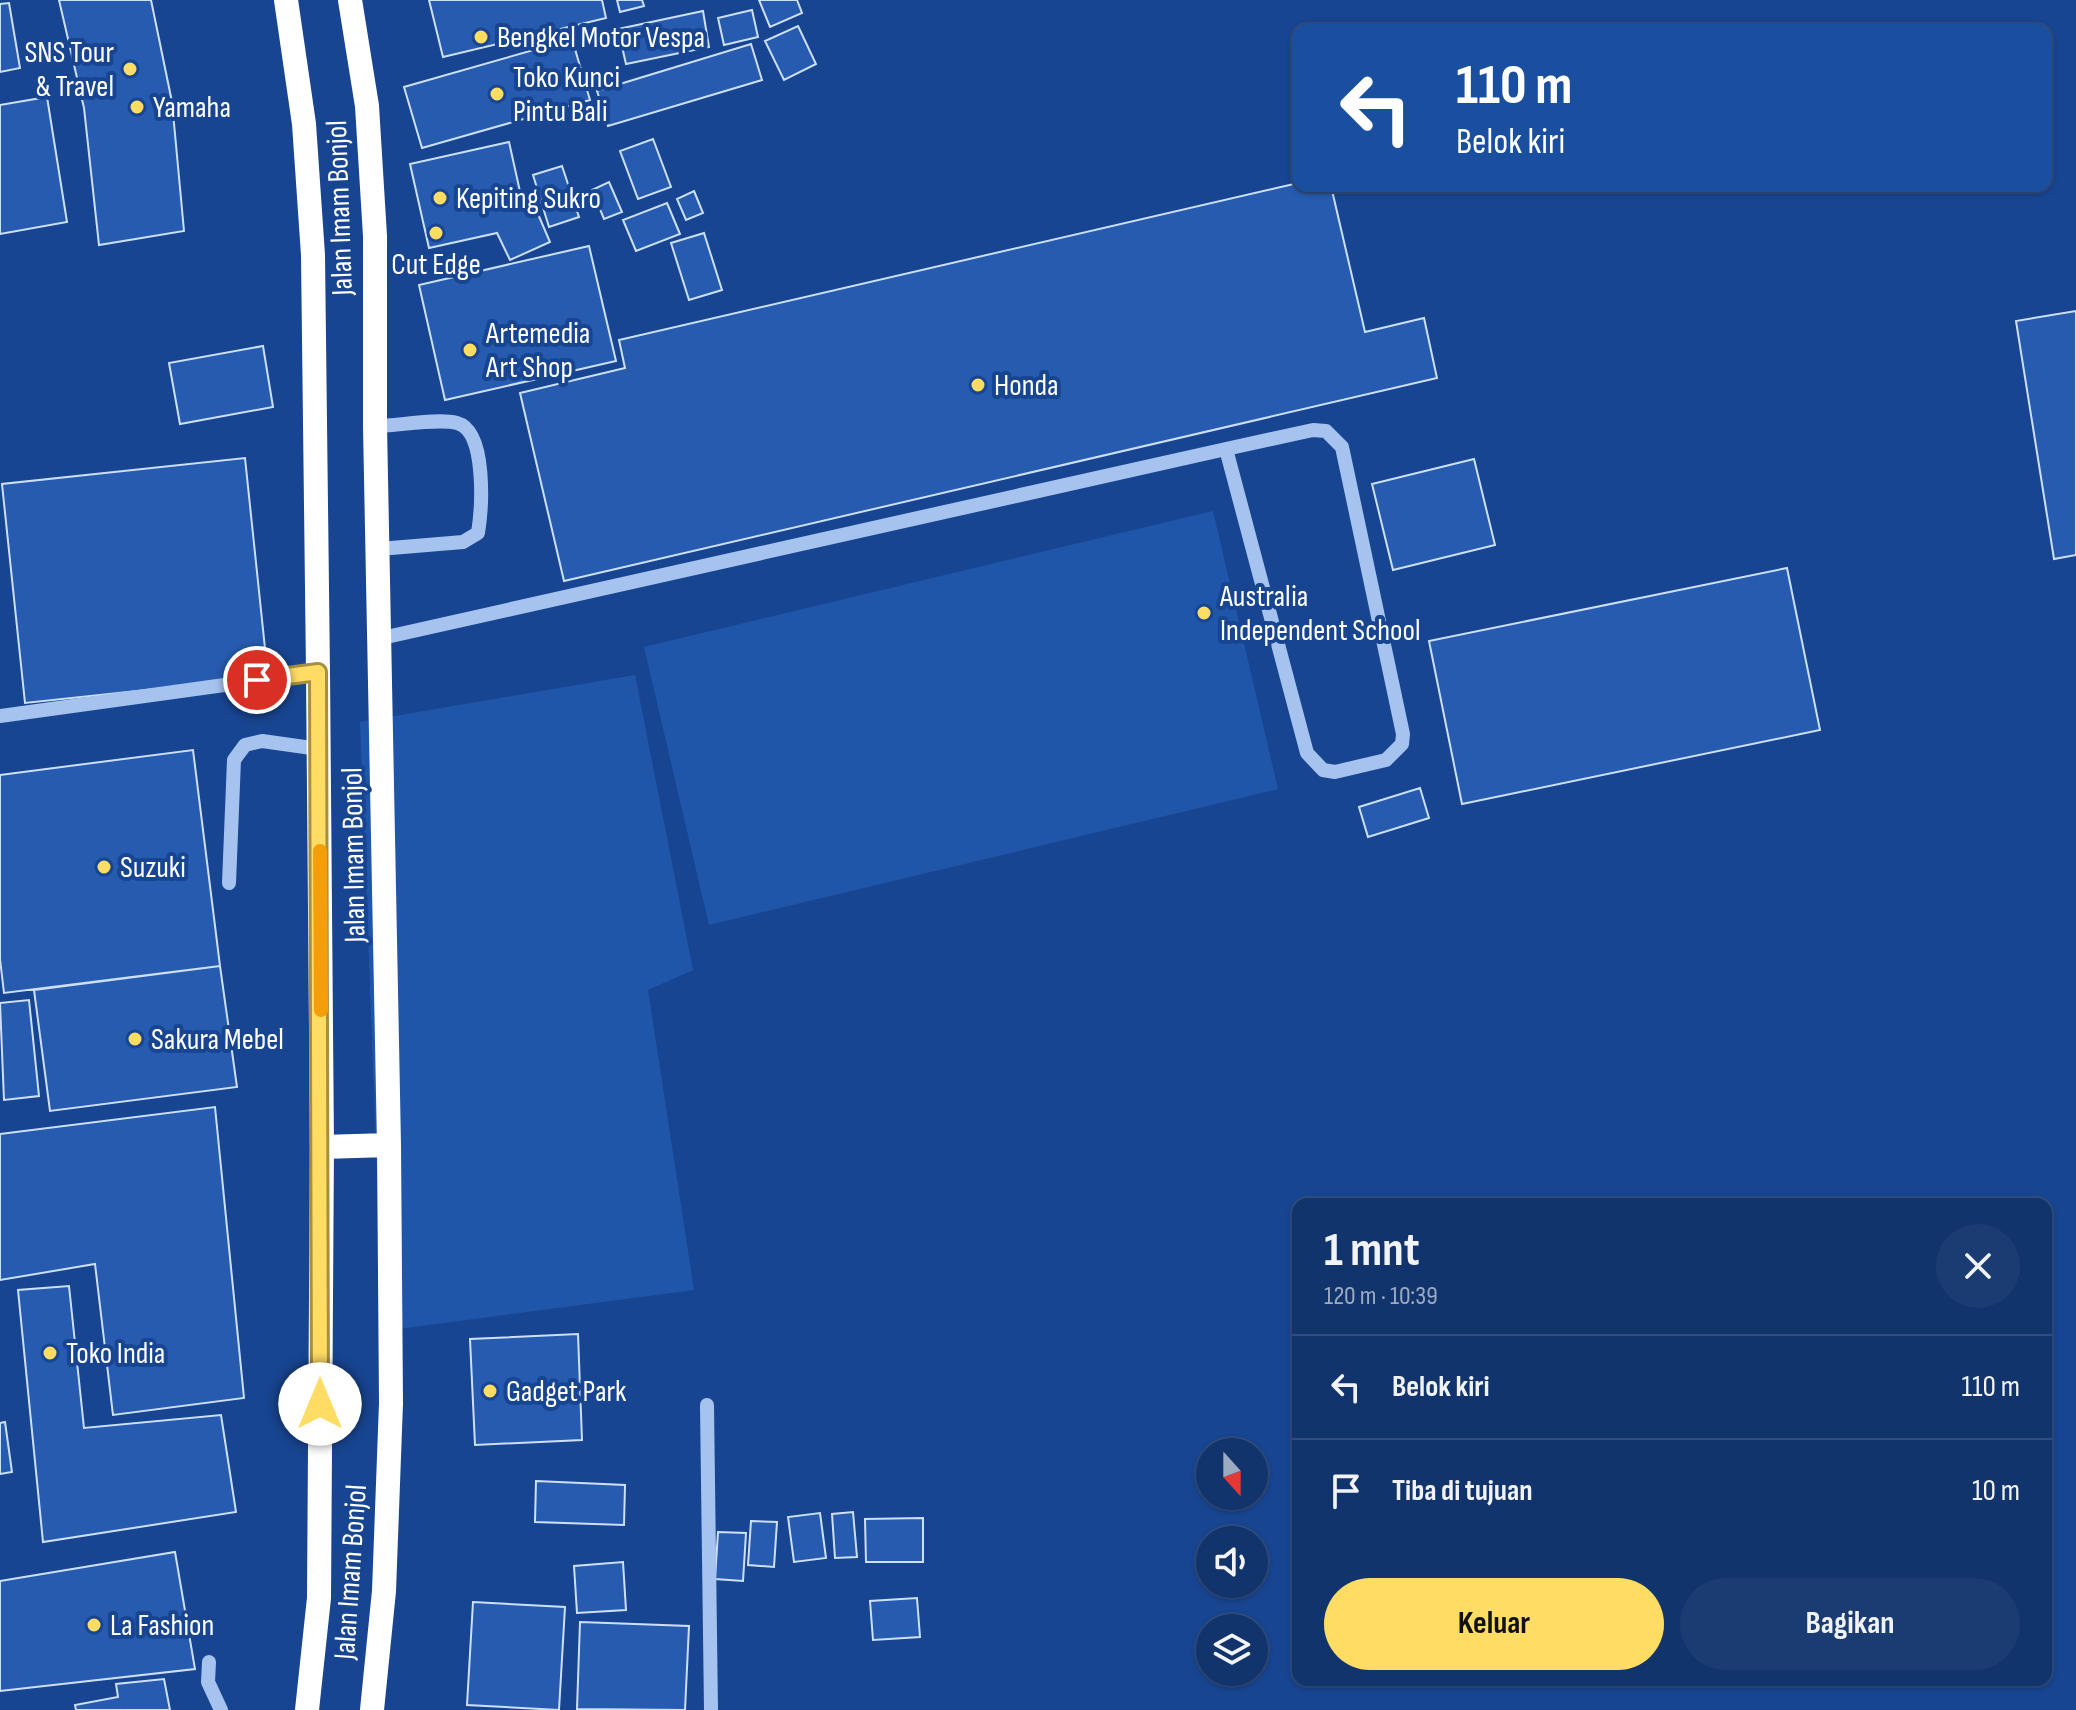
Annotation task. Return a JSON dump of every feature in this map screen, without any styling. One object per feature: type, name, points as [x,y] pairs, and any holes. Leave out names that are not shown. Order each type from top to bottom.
[{"type":"highway","name":"Jalan Imam Bonjol","points":[[286,0],[304,124],[313,255],[322,1147],[319,1598],[307,1710]]},
{"type":"highway","name":"Jalan Imam Bonjol","points":[[350,0],[367,106],[374,222],[389,1145],[390,1419],[384,1591],[372,1710]]},
{"type":"highway","points":[[322,1147],[389,1145]]},
{"type":"street","points":[[375,426],[457,423],[470,430],[478,444],[478,533],[463,542],[379,549]]},
{"type":"street","points":[[382,638],[1226,449],[1313,430],[1326,431],[1342,447],[1403,734],[1396,754],[1386,760],[1335,772],[1323,770],[1307,753],[1226,449]]},
{"type":"street","points":[[0,716],[318,672]]},
{"type":"street","points":[[229,883],[234,760],[245,745],[262,741],[319,749]]},
{"type":"street","points":[[707,1405],[711,1710]]},
{"type":"street","points":[[209,1662],[208,1682],[221,1710]]},
{"type":"shaded area","points":[[1213,511],[1278,789],[709,925],[644,647]]},
{"type":"shaded area","points":[[635,675],[693,970],[648,990],[694,1290],[383,1331],[360,722]]},
{"type":"building","points":[[59,0],[151,0],[172,102],[184,231],[99,245],[84,108]]},
{"type":"building","name":"Bengkel Motor Vespa","points":[[429,0],[602,0],[606,18],[443,57]]},
{"type":"building","points":[[617,0],[642,0],[644,6],[620,12]]},
{"type":"building","points":[[759,0],[797,0],[802,13],[770,27]]},
{"type":"building","points":[[9,3],[20,68],[0,72],[0,4]]},
{"type":"building","points":[[752,10],[758,37],[724,45],[718,18]]},
{"type":"building","points":[[703,11],[709,47],[626,64],[618,29]]},
{"type":"building","points":[[798,26],[816,64],[784,80],[765,41]]},
{"type":"building","name":"Toko Kunci Pintu Bali","points":[[572,39],[590,100],[422,148],[404,87]]},
{"type":"building","points":[[751,44],[762,80],[608,126],[597,91]]},
{"type":"building","points":[[47,97],[67,222],[0,234],[0,105]]},
{"type":"building","points":[[653,139],[671,187],[638,199],[620,151]]},
{"type":"building","points":[[509,142],[521,196],[529,193],[550,242],[510,260],[497,233],[429,248],[410,164]]},
{"type":"building","points":[[562,166],[579,217],[549,227],[533,175]]},
{"type":"building","points":[[609,182],[622,212],[604,219],[592,190]]},
{"type":"building","name":"Honda","points":[[1292,184],[1292,192],[1332,192],[1365,332],[1424,318],[1437,378],[564,581],[520,393],[625,368],[619,340]]},
{"type":"building","points":[[694,191],[703,213],[686,220],[677,199]]},
{"type":"building","points":[[667,203],[680,234],[636,251],[623,220]]},
{"type":"building","points":[[704,233],[722,290],[689,300],[671,243]]},
{"type":"building","points":[[589,246],[616,361],[445,400],[419,285]]},
{"type":"building","points":[[2076,311],[2076,555],[2054,559],[2016,321]]},
{"type":"building","points":[[263,346],[273,407],[180,424],[169,363]]},
{"type":"building","points":[[245,458],[268,677],[25,703],[2,484]]},
{"type":"building","points":[[1474,459],[1495,545],[1393,570],[1372,484]]},
{"type":"building","points":[[1787,568],[1820,730],[1462,804],[1429,641]]},
{"type":"building","name":"Suzuki","points":[[193,750],[220,966],[4,993],[0,959],[0,775]]},
{"type":"building","points":[[1420,788],[1429,818],[1368,837],[1359,807]]},
{"type":"building","name":"Sakura Mebel","points":[[220,966],[237,1087],[50,1111],[34,990]]},
{"type":"building","points":[[29,1000],[39,1096],[4,1100],[0,1003]]},
{"type":"building","points":[[215,1107],[244,1398],[113,1415],[95,1264],[0,1280],[0,1134]]},
{"type":"building","name":"Toko India","points":[[69,1286],[84,1428],[221,1415],[236,1512],[43,1542],[18,1290]]},
{"type":"building","points":[[578,1334],[582,1440],[475,1445],[470,1339]]},
{"type":"building","points":[[5,1422],[12,1472],[0,1474],[0,1423]]},
{"type":"building","points":[[536,1481],[625,1485],[624,1525],[535,1522]]},
{"type":"building","points":[[853,1512],[857,1557],[835,1558],[832,1514]]},
{"type":"building","points":[[820,1513],[826,1558],[794,1562],[788,1517]]},
{"type":"building","points":[[923,1518],[923,1562],[866,1562],[865,1519]]},
{"type":"building","points":[[751,1521],[777,1522],[774,1567],[748,1565]]},
{"type":"building","points":[[718,1532],[746,1533],[743,1581],[715,1579]]},
{"type":"building","name":"La Fashion","points":[[175,1552],[195,1669],[0,1691],[0,1581]]},
{"type":"building","points":[[623,1562],[626,1610],[577,1613],[574,1566]]},
{"type":"building","points":[[917,1598],[920,1637],[873,1640],[870,1601]]},
{"type":"building","points":[[473,1602],[565,1607],[559,1710],[467,1705]]},
{"type":"building","points":[[580,1622],[689,1626],[685,1710],[577,1709]]},
{"type":"building","points":[[164,1679],[170,1710],[76,1710],[75,1705],[118,1697],[116,1684]]},
{"type":"slow traffic","points":[[320,851],[321,1010]]},
{"type":"place","name":"Bengkel Motor Vespa","points":[[481,37]]},
{"type":"place","name":"SNS Tour & Travel","points":[[130,69]]},
{"type":"place","name":"Toko Kunci Pintu Bali","points":[[497,94]]},
{"type":"place","name":"Yamaha","points":[[137,107]]},
{"type":"place","name":"Kepiting Sukro","points":[[440,198]]},
{"type":"place","name":"Cut Edge","points":[[436,233]]},
{"type":"place","name":"Artemedia Art Shop","points":[[470,350]]},
{"type":"place","name":"Honda","points":[[978,385]]},
{"type":"place","name":"Australia Independent School","points":[[1204,613]]},
{"type":"place","name":"Suzuki","points":[[104,867]]},
{"type":"place","name":"Sakura Mebel","points":[[135,1039]]},
{"type":"place","name":"Toko India","points":[[50,1353]]},
{"type":"place","name":"Gadget Park","points":[[490,1391]]},
{"type":"place","name":"La Fashion","points":[[94,1625]]},
{"type":"route","points":[[257,680],[318,672],[322,1147],[320,1404]]}]
